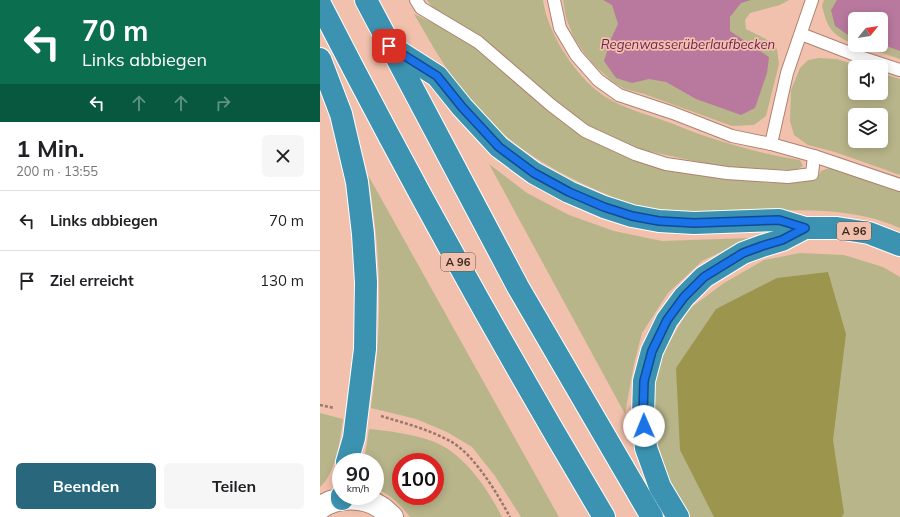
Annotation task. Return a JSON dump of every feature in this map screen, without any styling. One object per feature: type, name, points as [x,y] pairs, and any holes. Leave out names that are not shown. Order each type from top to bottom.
[{"type":"highway","points":[[366,0],[389,46],[518,287],[652,517]]},
{"type":"highway","name":"A 96","points":[[320,4],[363,89],[489,320],[604,517]]},
{"type":"highway","name":"A 96","points":[[389,46],[437,76],[462,107],[499,147],[534,173],[569,192],[604,207],[632,216],[659,221],[694,223],[779,220],[805,228],[837,228],[869,233],[900,245]]},
{"type":"highway","points":[[320,59],[341,114],[357,182],[363,234],[366,282],[365,349],[354,438],[350,453]]},
{"type":"highway","points":[[678,517],[660,487],[646,448],[643,415],[644,381],[652,351],[667,320],[684,297],[704,277],[743,253],[782,240],[805,228]]},
{"type":"main road","points":[[320,508],[332,501]]},
{"type":"main road","points":[[377,505],[392,517]]},
{"type":"lane","points":[[416,0],[421,8],[478,42],[551,105],[585,131],[635,154],[666,164],[727,173],[788,177],[812,174],[814,156]]},
{"type":"lane","points":[[554,0],[560,28],[576,54],[598,80],[619,95],[673,113],[732,136],[770,144],[814,156],[900,185]]},
{"type":"lane","points":[[770,144],[787,73],[812,0]]},
{"type":"lane","points":[[801,34],[863,58],[900,70]]},
{"type":"path","points":[[320,405],[335,408]]},
{"type":"path","points":[[379,416],[415,426],[451,441],[466,454],[479,469],[498,496],[510,517]]},
{"type":"shaded area","points":[[427,0],[543,0],[545,12],[555,37],[562,49],[578,72],[587,82],[604,96],[630,109],[703,135],[777,156],[800,160],[803,166],[796,170],[717,166],[643,150],[619,141],[592,128],[568,112],[434,10]]},
{"type":"shaded area","name":"Regenwasserüberlaufbecken","points":[[563,0],[789,0],[780,5],[750,13],[745,20],[746,29],[766,39],[777,49],[779,64],[766,116],[754,125],[732,126],[644,94],[625,89],[613,82],[596,67],[584,53],[574,38],[566,18]]},
{"type":"shaded area","points":[[824,0],[900,0],[900,59],[879,52],[888,52],[888,12],[848,12],[848,41],[841,38],[832,30],[826,20],[822,5]]},
{"type":"shaded area","points":[[414,14],[450,31],[470,44],[588,139],[736,179],[770,183],[795,182],[817,179],[821,171],[829,168],[900,191],[900,228],[880,220],[838,212],[795,210],[697,213],[664,211],[636,205],[598,191],[541,162],[496,128],[470,101],[454,80]]},
{"type":"shaded area","points":[[819,58],[837,59],[848,63],[848,100],[888,100],[888,75],[900,79],[900,175],[835,152],[808,145],[794,135],[790,121],[791,90],[800,68],[808,60]]},
{"type":"shaded area","points":[[489,164],[527,193],[569,215],[614,231],[662,241],[750,238],[702,261],[668,293],[642,333],[634,364],[625,414]]},
{"type":"shaded area","points":[[368,175],[559,517],[521,517],[495,476],[472,447],[447,432],[416,419],[371,408],[378,343],[379,278],[376,235]]},
{"type":"shaded area","points":[[800,253],[844,255],[883,267],[900,277],[900,517],[689,517],[669,480],[656,439],[653,393],[664,351],[689,309],[724,283],[764,260]]},
{"type":"shaded area","points":[[828,272],[846,334],[833,440],[844,513],[842,517],[714,517],[680,450],[676,368],[716,309],[777,278]]},
{"type":"shaded area","points":[[320,413],[343,419],[337,453],[332,453],[332,469],[320,487]]},
{"type":"shaded area","points":[[369,429],[417,436],[443,446],[464,462],[490,495],[502,517],[410,517],[399,505],[444,505],[444,453],[392,453],[392,498],[384,493],[384,453],[365,453]]},
{"type":"water","name":"Regenwasserüberlaufbecken","points":[[603,0],[751,0],[741,3],[730,17],[730,31],[769,57],[767,73],[755,108],[741,115],[696,99],[666,82],[649,79],[632,83],[616,78],[604,61],[611,39],[618,24],[612,5]]},
{"type":"water","points":[[837,0],[900,0],[900,51],[888,47],[888,12],[848,12],[848,35],[835,26],[831,10]]},
{"type":"route","points":[[389,46],[437,76],[462,107],[499,147],[534,173],[569,192],[604,207],[632,216],[659,221],[694,223],[779,220],[805,228],[782,240],[743,253],[704,277],[684,297],[667,320],[652,351],[644,381],[644,426]]}]
